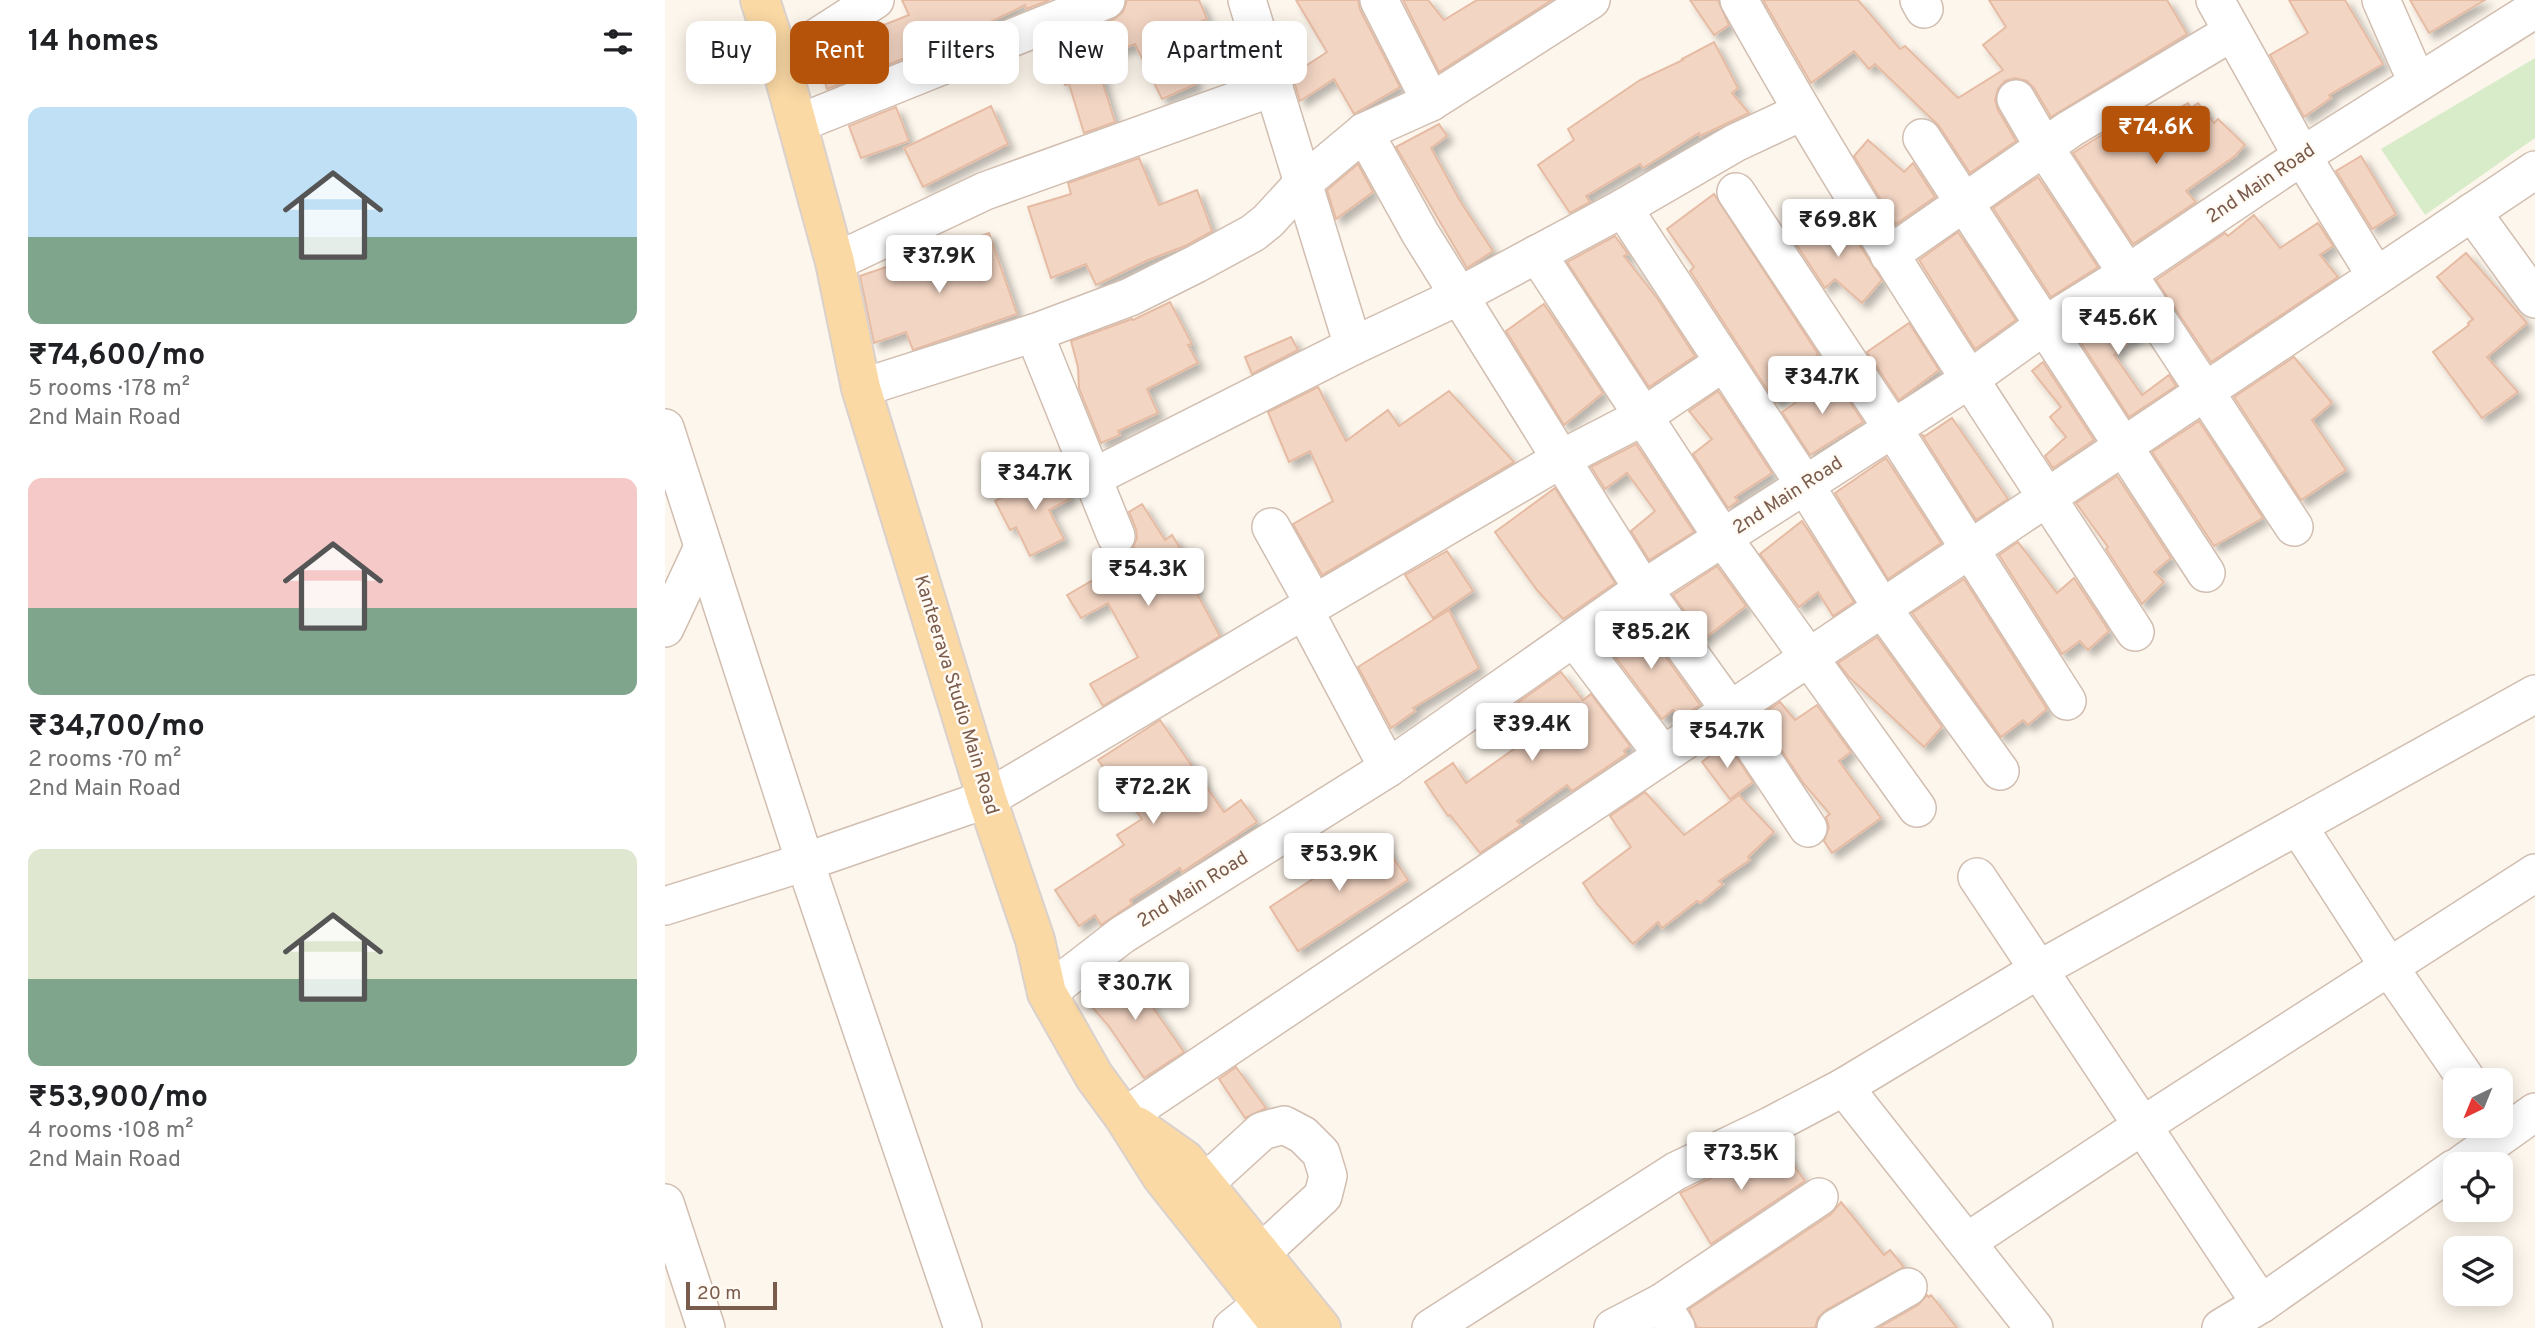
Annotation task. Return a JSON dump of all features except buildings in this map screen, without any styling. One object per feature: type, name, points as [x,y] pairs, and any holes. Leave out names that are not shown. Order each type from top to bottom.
[{"type":"main road","name":"Kanteerava Studio Main Road","points":[[760,0],[780,61],[835,262],[861,388],[987,799],[1035,940],[1047,993],[1094,1076],[1162,1177],[1272,1316]]},
{"type":"main road","points":[[1124,1117],[1185,1160],[1321,1328]]},
{"type":"street","points":[[780,61],[875,0]]},
{"type":"street","points":[[797,124],[1106,0]]},
{"type":"street","points":[[1247,0],[1353,346]]},
{"type":"street","points":[[1379,0],[1431,102]]},
{"type":"street","points":[[1739,0],[1801,112],[1889,255],[2135,632]]},
{"type":"street","points":[[2215,0],[2302,156],[2376,276]]},
{"type":"street","points":[[2381,0],[2417,82]]},
{"type":"street","points":[[861,388],[1034,333],[1130,297],[1253,233],[1303,183],[1364,132],[1431,102],[1576,4]]},
{"type":"street","name":"2nd Main Road","points":[[1047,993],[1122,934],[1388,768],[1643,589],[1970,379],[2045,325],[2127,274],[2302,156],[2535,9]]},
{"type":"street","points":[[1889,255],[2070,129],[2232,32]]},
{"type":"street","points":[[835,262],[985,191],[1274,87]]},
{"type":"street","points":[[2016,99],[2044,147],[2294,527]]},
{"type":"street","points":[[1092,478],[1353,346],[1459,296],[1623,208],[1735,143],[1801,112]]},
{"type":"street","points":[[1364,132],[1420,233],[1643,589],[1730,710],[1808,828]]},
{"type":"street","points":[[1922,138],[2206,573]]},
{"type":"street","points":[[1124,1117],[2535,170]]},
{"type":"street","points":[[1736,192],[1893,429],[2067,701]]},
{"type":"street","points":[[1623,208],[1805,485],[1882,608],[2000,771]]},
{"type":"street","points":[[2472,212],[2535,299]]},
{"type":"street","points":[[1537,254],[1723,538],[1917,808]]},
{"type":"street","points":[[1034,333],[1117,536]]},
{"type":"street","points":[[665,906],[805,862],[987,799],[1561,459],[1644,416],[1724,362]]},
{"type":"street","points":[[665,428],[805,862],[963,1328]]},
{"type":"street","points":[[1271,527],[1388,768]]},
{"type":"street","points":[[665,628],[703,547]]},
{"type":"street","points":[[1574,638],[1663,755]]},
{"type":"street","points":[[1431,1328],[1676,1171],[1844,1087],[2038,970],[2535,694]]},
{"type":"street","points":[[2298,826],[2389,967],[2459,1068]]},
{"type":"street","points":[[1967,1242],[2535,873]]},
{"type":"street","points":[[1977,877],[2261,1304]]},
{"type":"street","points":[[1844,1087],[2034,1328]]},
{"type":"street","points":[[2513,1124],[2535,1112]]},
{"type":"street","points":[[1205,1183],[1262,1131],[1284,1125],[1303,1135],[1321,1153],[1328,1176],[1323,1196],[1261,1253]]},
{"type":"street","points":[[2476,1152],[2492,1138]]},
{"type":"street","points":[[2221,1328],[2261,1304],[2443,1176]]},
{"type":"street","points":[[1613,1328],[1668,1316],[1819,1197]]},
{"type":"street","points":[[665,1203],[705,1328]]},
{"type":"street","points":[[1836,1328],[1908,1287]]},
{"type":"street","points":[[1232,1328],[1272,1316]]},
{"type":"green space","points":[[2535,58],[2535,138],[2425,215],[2381,149]]}]
